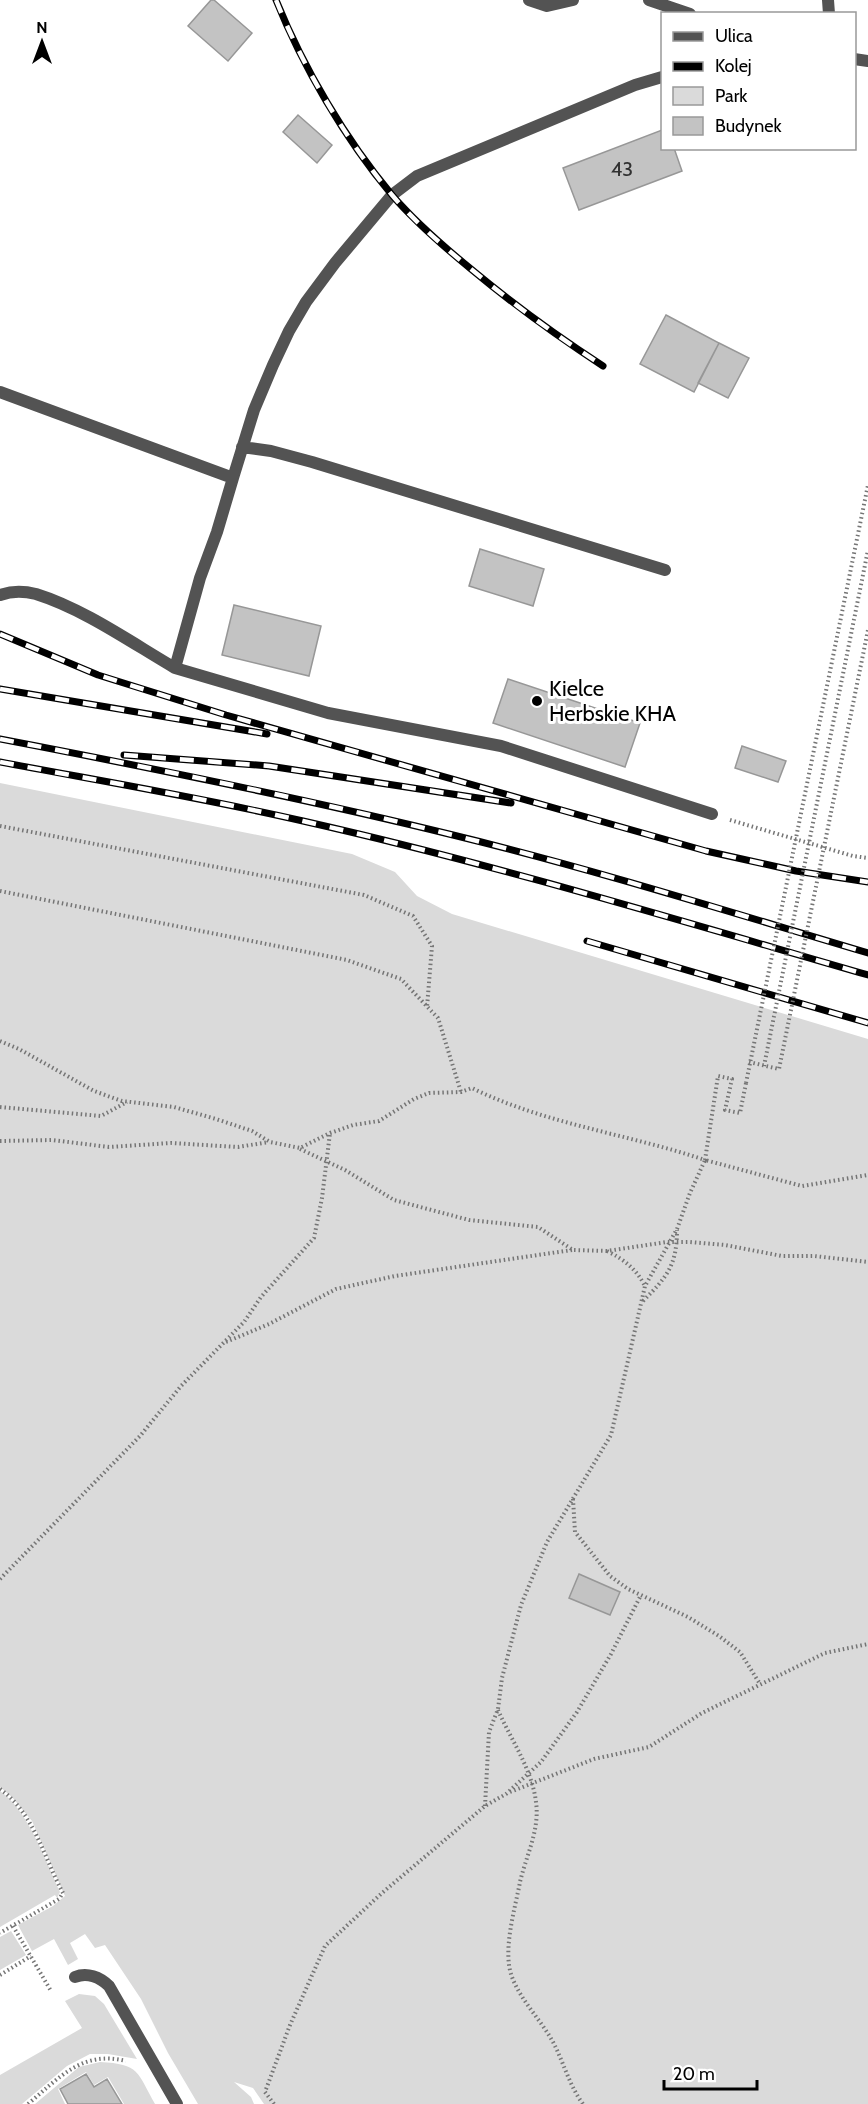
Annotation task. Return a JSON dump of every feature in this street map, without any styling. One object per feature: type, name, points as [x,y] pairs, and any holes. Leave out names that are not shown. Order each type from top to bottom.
[{"type":"street","points":[[529,0],[547,6],[573,0]]},
{"type":"street","points":[[649,0],[684,12]]},
{"type":"street","points":[[175,668],[200,578],[217,532],[242,447],[273,365],[306,302],[335,263],[392,195],[417,176],[635,85],[661,78]]},
{"type":"street","points":[[0,392],[233,478]]},
{"type":"street","points":[[242,447],[272,451],[312,462],[665,570]]},
{"type":"street","points":[[0,595],[10,591],[35,594],[80,614],[175,668],[328,713],[501,746],[712,814]]},
{"type":"street","points":[[75,1977],[82,1974],[90,1975],[109,1986],[177,2104]]},
{"type":"path","points":[[484,1806],[489,1732],[498,1709],[502,1678],[520,1605],[547,1542],[611,1435],[645,1286],[671,1242],[705,1160],[718,1076],[732,1079],[725,1110],[740,1113],[868,485]]},
{"type":"path","points":[[764,1066],[868,550]]},
{"type":"path","points":[[749,1062],[779,1069],[868,630]]},
{"type":"path","points":[[712,814],[853,856],[868,858]]},
{"type":"path","points":[[0,826],[364,895],[413,916],[432,946],[427,1007]]},
{"type":"path","points":[[0,891],[347,960],[401,979],[438,1018],[461,1092]]},
{"type":"path","points":[[0,1041],[20,1049],[94,1091],[127,1102],[174,1107],[216,1119],[252,1131],[270,1142],[298,1148],[345,1170],[394,1200],[469,1220],[538,1227],[573,1250]]},
{"type":"path","points":[[298,1148],[353,1125],[379,1121],[414,1099],[429,1094],[461,1092],[472,1088],[497,1100],[554,1119],[662,1146],[802,1186],[868,1175]]},
{"type":"path","points":[[0,1107],[101,1116],[127,1102]]},
{"type":"path","points":[[0,1579],[140,1436],[181,1386],[244,1322],[285,1268],[314,1238],[322,1198],[330,1133]]},
{"type":"path","points":[[0,1141],[52,1140],[109,1147],[171,1143],[238,1147],[270,1142]]},
{"type":"path","points":[[642,1302],[670,1272],[676,1257],[677,1229]]},
{"type":"path","points":[[224,1343],[269,1324],[336,1289],[395,1276],[573,1250],[607,1251],[677,1242],[725,1245],[782,1256],[814,1256],[868,1262]]},
{"type":"path","points":[[607,1251],[625,1260],[638,1273],[645,1286]]},
{"type":"path","points":[[573,1498],[575,1532],[610,1576],[628,1589],[688,1617],[719,1636],[740,1652],[760,1684]]},
{"type":"path","points":[[506,1794],[541,1762],[577,1712],[611,1654],[641,1595]]},
{"type":"path","points":[[274,2104],[265,2092],[290,2025],[325,1946],[382,1893],[484,1806],[506,1794],[594,1758],[649,1747],[702,1713],[825,1653],[868,1644]]},
{"type":"path","points":[[498,1709],[529,1773],[537,1803],[535,1831],[522,1872],[508,1952],[511,1976],[553,2042],[576,2094],[583,2104]]},
{"type":"path","points":[[0,1789],[13,1800],[33,1828],[63,1893],[59,1899],[0,1933]]},
{"type":"path","points":[[13,1926],[51,1990]]},
{"type":"path","points":[[0,1975],[31,1956]]},
{"type":"path","points":[[28,2104],[77,2065],[87,2060],[108,2058],[135,2063]]},
{"type":"green space","points":[[0,783],[352,854],[395,872],[417,896],[452,914],[868,1039],[868,2104],[264,2104],[253,2088],[234,2082],[251,2097],[254,2104],[198,2104],[168,2053],[141,1999],[105,1945],[95,1948],[85,1934],[70,1943],[78,1959],[68,1965],[54,1939],[32,1951],[18,1925],[53,1906],[65,1896],[32,1821],[12,1797],[0,1787]]},
{"type":"green space","points":[[0,1791],[28,1823],[60,1892],[57,1898],[55,1895],[0,1927]]},
{"type":"green space","points":[[11,1931],[26,1955],[0,1970],[0,1937]]},
{"type":"green space","points":[[79,1994],[95,1996],[104,2004],[137,2059],[108,2054],[90,2054],[67,2066],[22,2104],[0,2104],[0,2075],[82,2028],[65,2001]]},
{"type":"green space","points":[[100,2062],[123,2065],[136,2072],[155,2104],[124,2104],[108,2077],[94,2085],[86,2072],[58,2089],[65,2104],[35,2104],[79,2067]]},
{"type":"building","points":[[211,0],[214,0],[252,33],[228,61],[188,26]]},
{"type":"building","points":[[298,115],[332,145],[317,163],[283,132]]},
{"type":"building","points":[[661,130],[661,150],[675,150],[682,171],[579,210],[563,168]]},
{"type":"building","points":[[666,315],[719,343],[694,392],[640,364]]},
{"type":"building","points":[[719,343],[749,358],[728,398],[698,383]]},
{"type":"building","points":[[480,549],[544,569],[533,606],[469,586]]},
{"type":"building","points":[[234,605],[321,626],[309,676],[222,655]]},
{"type":"building","name":"Kielce Herbskie KHA","points":[[508,679],[640,723],[625,767],[493,723]]},
{"type":"building","points":[[742,746],[786,761],[778,782],[735,768]]},
{"type":"building","points":[[579,1574],[620,1592],[610,1615],[569,1598]]},
{"type":"building","points":[[86,2074],[94,2087],[107,2079],[122,2104],[68,2104],[60,2089]]},
{"type":"railway","points":[[276,0],[326,102],[392,195],[440,243],[487,282],[603,366]]},
{"type":"railway","points":[[0,634],[98,675],[226,715],[706,851],[796,871],[868,882]]},
{"type":"railway","points":[[0,689],[267,734]]},
{"type":"railway","points":[[0,739],[227,784],[453,835],[609,876],[868,953]]},
{"type":"railway","points":[[124,755],[269,766],[511,803]]},
{"type":"railway","points":[[0,762],[228,805],[374,838],[587,894],[868,975]]},
{"type":"railway","points":[[587,941],[868,1023]]},
{"type":"place","name":"Kielce Herbskie KHA","points":[[537,701]]}]
